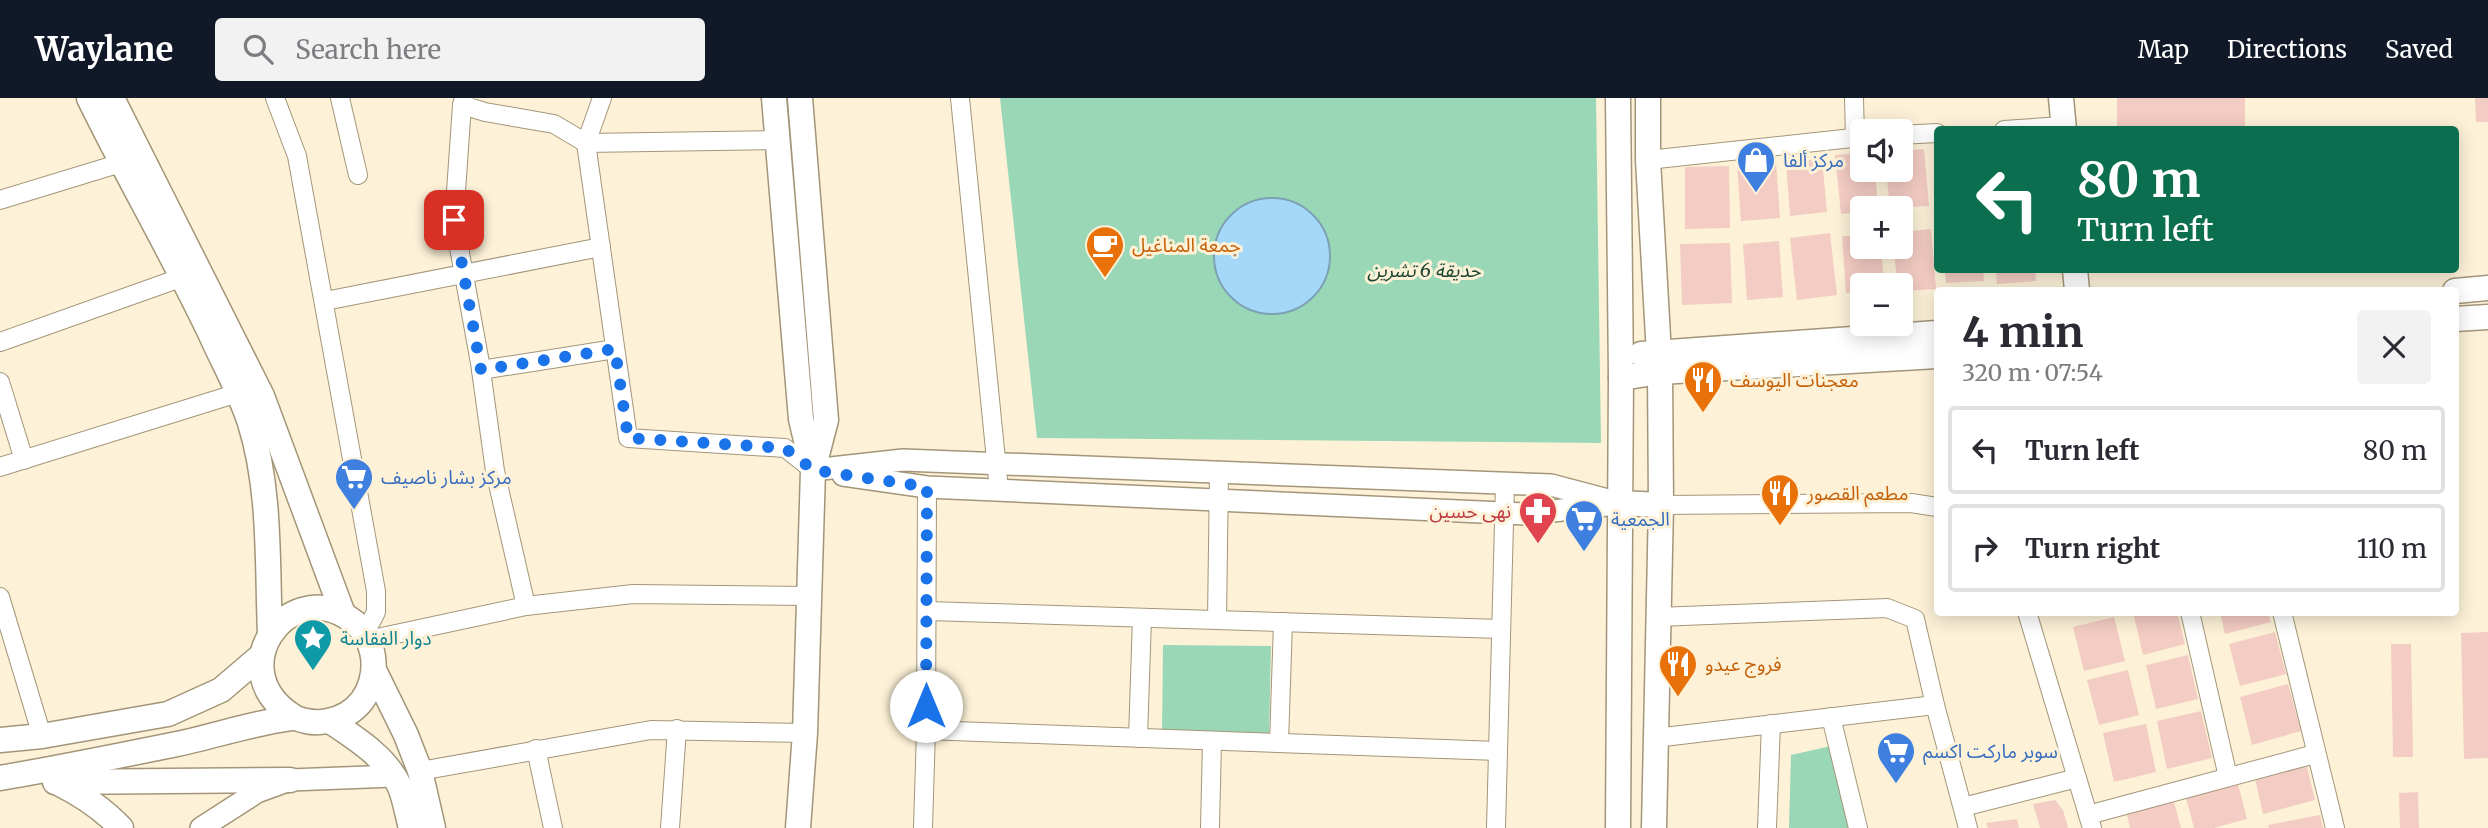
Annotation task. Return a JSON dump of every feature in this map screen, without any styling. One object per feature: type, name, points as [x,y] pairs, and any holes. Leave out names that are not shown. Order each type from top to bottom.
[{"type":"main road","points":[[0,740],[42,736],[168,714],[221,690],[266,645],[281,622],[295,613],[311,609],[327,609],[343,614],[355,622],[367,637],[373,654],[374,670],[370,687],[360,703],[346,714],[330,721],[305,721],[294,717],[281,709],[268,692],[261,670],[266,645],[266,517],[250,423],[183,277],[89,98]]},
{"type":"main road","points":[[112,98],[262,396],[343,614]]},
{"type":"main road","points":[[774,98],[801,419],[813,470]]},
{"type":"main road","points":[[798,828],[805,733],[813,470],[826,420],[800,98]]},
{"type":"main road","points":[[1618,98],[1618,828]]},
{"type":"main road","points":[[1648,98],[1648,160],[1659,362],[1661,505],[1654,828]]},
{"type":"main road","points":[[2061,98],[2063,126]]},
{"type":"main road","points":[[2459,291],[2488,288]]},
{"type":"main road","points":[[2459,319],[2488,317]]},
{"type":"main road","points":[[1620,367],[1934,333]]},
{"type":"main road","points":[[1659,362],[1934,356]]},
{"type":"main road","points":[[1619,503],[1661,505]]},
{"type":"main road","points":[[374,670],[406,735],[420,771],[433,828]]},
{"type":"main road","points":[[0,778],[177,744],[294,717]]},
{"type":"main road","points":[[330,721],[378,757],[394,776],[400,787],[411,828]]},
{"type":"main road","points":[[26,774],[55,782],[82,795],[107,813],[121,828]]},
{"type":"main road","points":[[55,782],[290,780]]},
{"type":"street","points":[[275,98],[297,156],[376,591],[376,612],[367,637]]},
{"type":"street","points":[[340,98],[358,175]]},
{"type":"street","points":[[602,98],[586,143],[628,438],[785,448],[813,470],[927,487],[1526,514],[1619,503]]},
{"type":"street","points":[[960,98],[999,490]]},
{"type":"street","points":[[1854,98],[1856,119]]},
{"type":"street","points":[[526,606],[495,471],[481,370],[454,220],[463,102],[485,112],[554,124],[586,143],[778,140]]},
{"type":"street","points":[[1913,134],[1934,133]]},
{"type":"street","points":[[1648,160],[1850,138]]},
{"type":"street","points":[[1,198],[121,163]]},
{"type":"street","points":[[325,301],[601,247]]},
{"type":"street","points":[[0,342],[183,277]]},
{"type":"street","points":[[481,370],[615,349]]},
{"type":"street","points":[[0,382],[23,460]]},
{"type":"street","points":[[0,467],[238,393]]},
{"type":"street","points":[[813,470],[903,460],[1551,485],[1619,503]]},
{"type":"street","points":[[1217,620],[1219,472]]},
{"type":"street","points":[[1496,828],[1505,484]]},
{"type":"street","points":[[923,828],[927,487]]},
{"type":"street","points":[[1661,505],[1912,503],[1934,507]]},
{"type":"street","points":[[367,637],[526,606],[633,594],[808,596]]},
{"type":"street","points":[[0,597],[42,736]]},
{"type":"street","points":[[1657,617],[1887,608],[1914,619],[1968,828]]},
{"type":"street","points":[[927,611],[1502,629]]},
{"type":"street","points":[[2027,616],[2090,821],[2228,777],[2315,754]]},
{"type":"street","points":[[2191,616],[2228,777]]},
{"type":"street","points":[[2283,616],[2335,828]]},
{"type":"street","points":[[1138,738],[1142,618]]},
{"type":"street","points":[[1279,743],[1283,622]]},
{"type":"street","points":[[1655,738],[1935,705]]},
{"type":"street","points":[[1831,717],[1858,828]]},
{"type":"street","points":[[1767,828],[1771,724]]},
{"type":"street","points":[[420,771],[627,733],[677,729],[805,733]]},
{"type":"street","points":[[670,828],[677,729]]},
{"type":"street","points":[[926,730],[1498,751]]},
{"type":"street","points":[[1210,828],[1212,741]]},
{"type":"street","points":[[536,749],[553,828]]},
{"type":"street","points":[[210,825],[257,792],[290,780],[394,776]]},
{"type":"street","points":[[1963,807],[2077,778]]},
{"type":"green space","name":"حديقة 6 تشرين","points":[[1000,98],[1596,98],[1601,443],[1037,438]]},
{"type":"green space","points":[[1163,645],[1271,646],[1269,735],[1162,733]]},
{"type":"green space","points":[[1831,746],[1850,828],[1789,828],[1791,755]]},
{"type":"water","points":[[1272,198],[1294,202],[1313,215],[1326,234],[1330,256],[1326,278],[1313,297],[1294,310],[1272,314],[1250,310],[1231,297],[1218,278],[1214,256],[1218,234],[1231,215],[1250,202]]},
{"type":"building","points":[[2117,98],[2245,98],[2245,126],[2117,126]]},
{"type":"building","points":[[2475,98],[2488,98],[2488,122],[2476,122]]},
{"type":"building","points":[[1924,149],[1929,206],[1913,207],[1913,196],[1889,196],[1887,182],[1913,182],[1913,150]]},
{"type":"building","points":[[1850,154],[1850,182],[1876,182],[1877,196],[1850,196],[1850,213],[1841,214],[1835,155]]},
{"type":"building","points":[[1822,159],[1827,212],[1790,216],[1786,162]]},
{"type":"building","points":[[1776,161],[1780,218],[1741,221],[1737,164]]},
{"type":"building","points":[[1729,166],[1730,228],[1685,229],[1685,167]]},
{"type":"building","points":[[1931,229],[1936,287],[1913,290],[1913,273],[1896,273],[1895,259],[1913,259],[1913,231]]},
{"type":"building","points":[[1830,233],[1837,295],[1797,300],[1790,238]]},
{"type":"building","points":[[1842,236],[1850,236],[1850,259],[1882,259],[1883,273],[1850,273],[1850,293],[1846,293]]},
{"type":"building","points":[[1779,241],[1783,297],[1747,300],[1743,244]]},
{"type":"building","points":[[1730,243],[1732,303],[1682,305],[1680,244]]},
{"type":"building","points":[[1945,273],[1983,273],[1984,281],[1946,283]]},
{"type":"building","points":[[1996,273],[2035,273],[2036,281],[1997,284]]},
{"type":"building","points":[[2134,616],[2178,616],[2185,644],[2143,655]]},
{"type":"building","points":[[2221,616],[2269,616],[2271,622],[2225,634]]},
{"type":"building","points":[[2114,617],[2125,661],[2084,671],[2073,627]]},
{"type":"building","points":[[2275,632],[2286,674],[2240,686],[2229,644]]},
{"type":"building","points":[[2488,632],[2488,758],[2464,759],[2461,633]]},
{"type":"building","points":[[2391,644],[2411,644],[2413,757],[2393,757]]},
{"type":"building","points":[[2188,655],[2198,699],[2156,709],[2146,665]]},
{"type":"building","points":[[2128,670],[2139,715],[2099,725],[2087,680]]},
{"type":"building","points":[[2288,684],[2301,731],[2252,745],[2240,697]]},
{"type":"building","points":[[2201,711],[2212,758],[2167,769],[2157,721]]},
{"type":"building","points":[[2146,724],[2156,772],[2114,782],[2103,733]]},
{"type":"building","points":[[2307,767],[2315,800],[2263,814],[2255,779]]},
{"type":"building","points":[[2238,784],[2247,819],[2214,828],[2194,828],[2186,798]]},
{"type":"building","points":[[2418,792],[2419,828],[2400,828],[2399,793]]},
{"type":"building","points":[[2055,800],[2063,810],[2068,828],[2040,828],[2033,804]]},
{"type":"building","points":[[2174,802],[2181,828],[2130,828],[2127,814]]},
{"type":"building","points":[[2320,815],[2323,828],[2269,828],[2268,825]]},
{"type":"building","points":[[2017,819],[2019,828],[1988,828],[1986,823]]},
{"type":"place","name":"مركز ألفا","points":[[1756,194]]},
{"type":"place","name":"جمعة المناغيل","points":[[1105,279]]},
{"type":"place","name":"معجنات اليوسف","points":[[1703,414]]},
{"type":"place","name":"مركز بشار ناصيف","points":[[354,511]]},
{"type":"place","name":"مطعم القصور","points":[[1780,527]]},
{"type":"place","name":"نهى حسين","points":[[1538,545]]},
{"type":"place","name":"الجمعية","points":[[1584,553]]},
{"type":"place","name":"دوار الفقاسة","points":[[313,672]]},
{"type":"place","name":"فروج عيدو","points":[[1678,698]]},
{"type":"place","name":"سوبر ماركت اكسم","points":[[1896,785]]},
{"type":"route","points":[[454,220],[481,370],[615,349],[628,438],[785,448],[813,470],[927,487],[926,706]]}]
